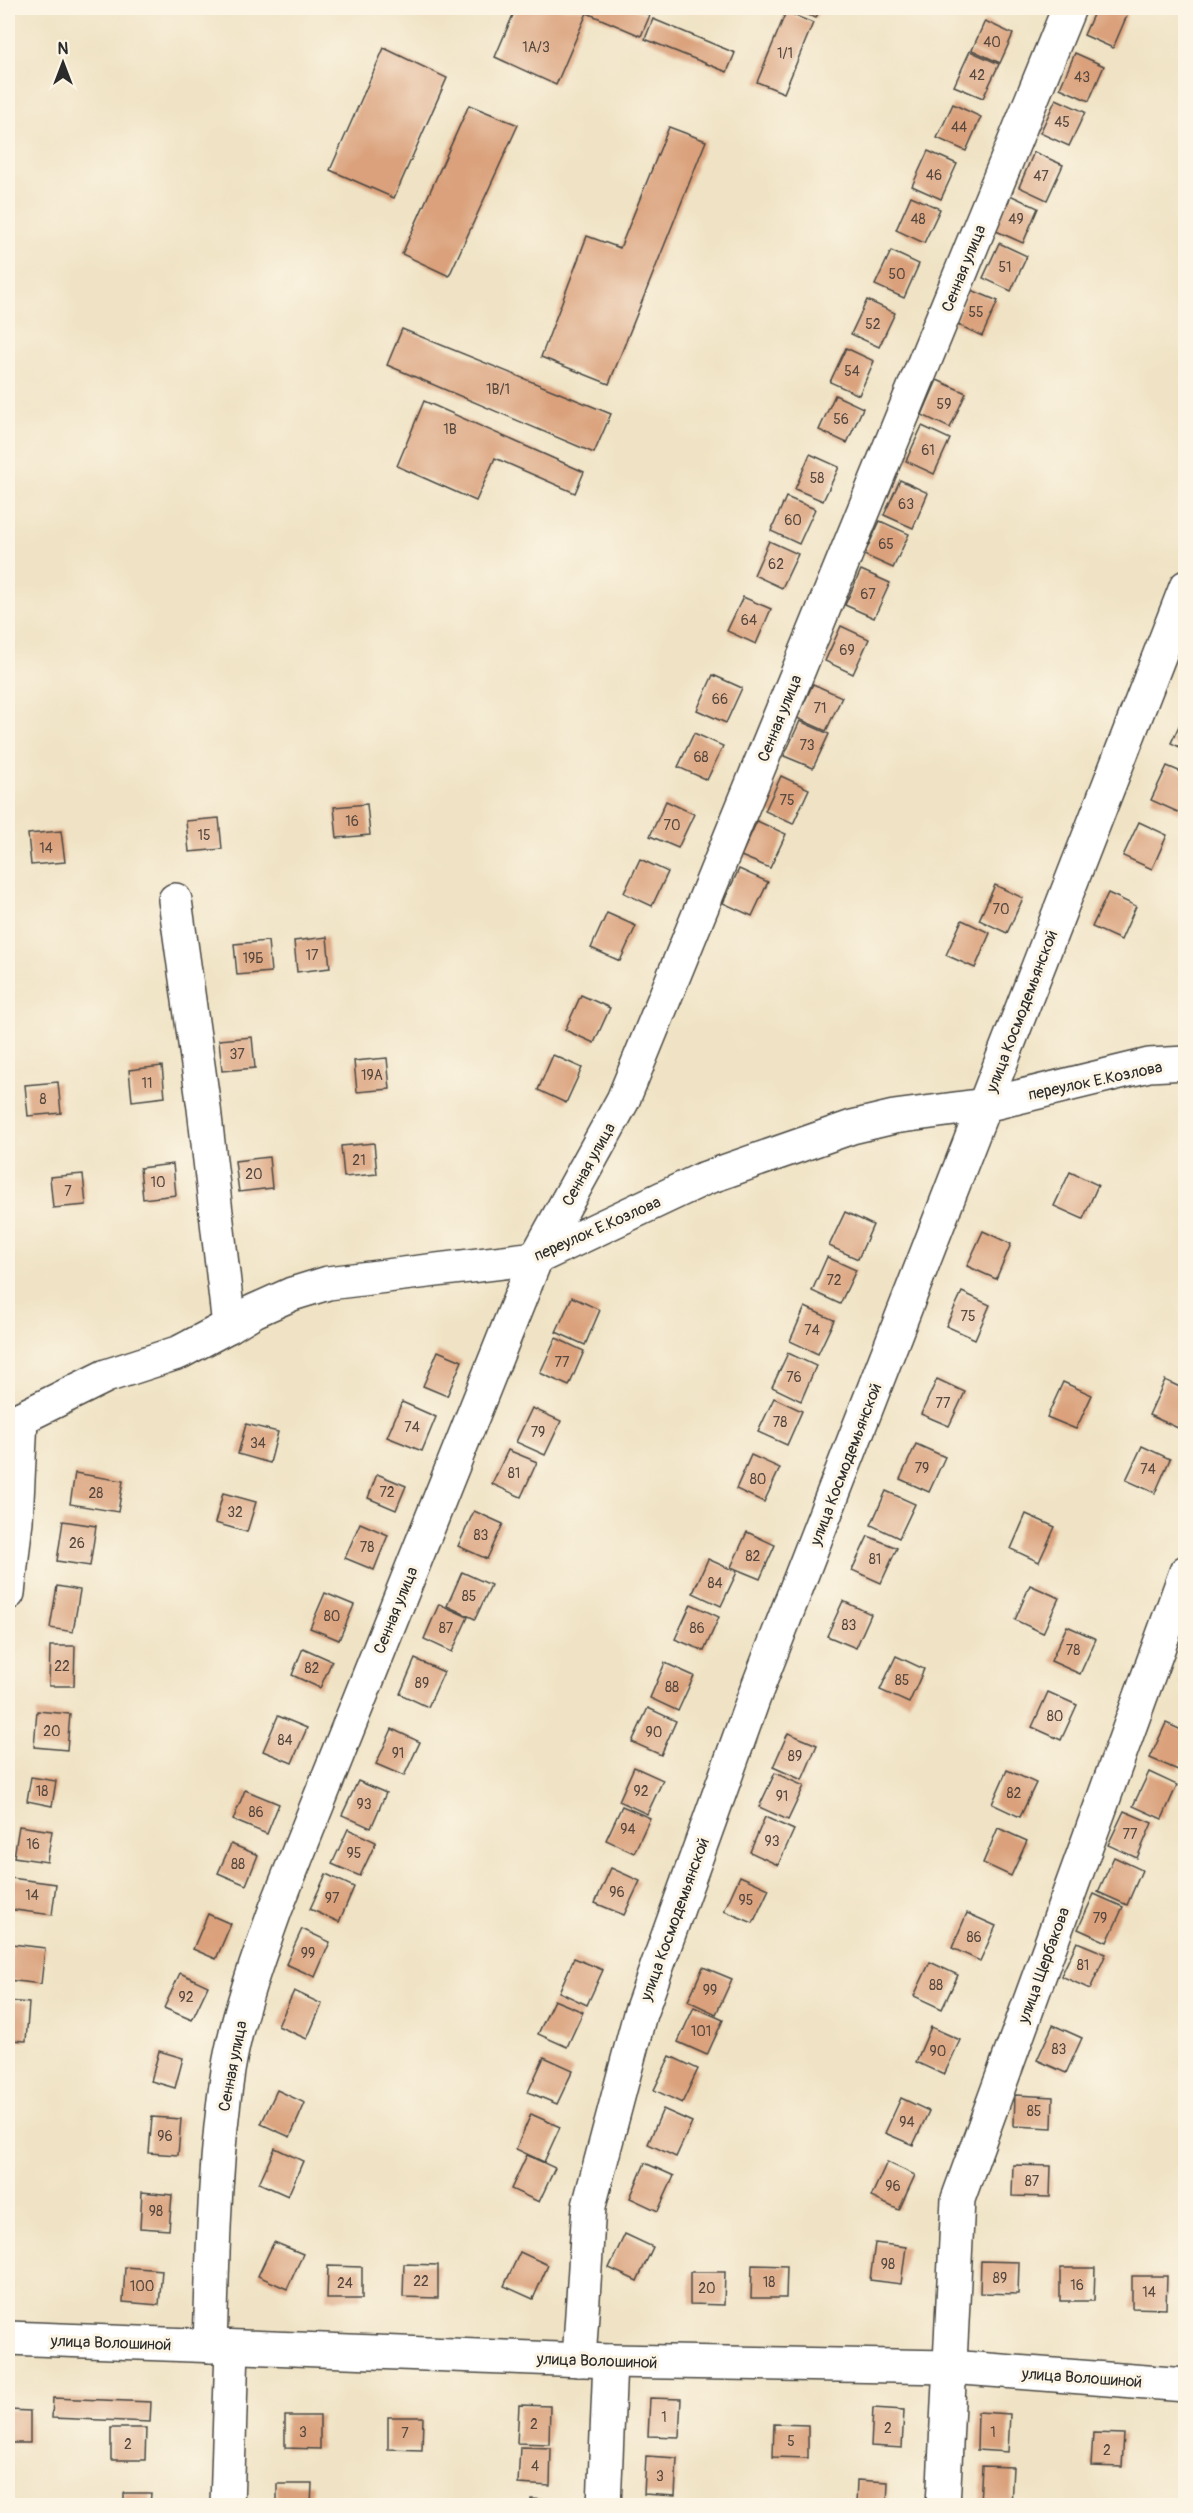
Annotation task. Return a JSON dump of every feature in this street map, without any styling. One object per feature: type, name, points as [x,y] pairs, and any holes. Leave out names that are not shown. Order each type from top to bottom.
[{"type":"street","name":"Сенная улица","points":[[227,2505],[214,2212],[220,2139],[228,2070],[249,1989],[280,1897],[536,1258],[623,1100],[1069,8]]},
{"type":"street","name":"улица Космодемьянской","points":[[604,2505],[594,2361],[589,2206],[640,2014],[753,1697],[1185,587]]},
{"type":"street","points":[[175,900],[204,1108],[229,1326]]},
{"type":"street","name":"переулок Е.Козлова","points":[[14,1417],[80,1387],[145,1362],[180,1352],[254,1311],[292,1294],[328,1283],[536,1258],[703,1179],[841,1131],[894,1117],[985,1105],[1149,1065],[1185,1063]]},
{"type":"street","points":[[8,1593],[16,1521],[14,1417]]},
{"type":"street","name":"улица Щербакова","points":[[943,2505],[958,2199],[1185,1572]]},
{"type":"street","name":"улица Волошиной","points":[[8,2338],[594,2361],[951,2367],[1185,2385]]},
{"type":"building","points":[[415,8],[437,8],[436,14]]},
{"type":"building","points":[[516,8],[631,8],[650,15],[641,36],[587,13],[556,85],[495,57]]},
{"type":"building","points":[[790,8],[820,8],[816,18]]},
{"type":"building","points":[[1096,8],[1116,8],[1128,13],[1113,48],[1084,35]]},
{"type":"building","points":[[786,12],[813,23],[784,93],[757,82]]},
{"type":"building","points":[[653,19],[735,53],[727,72],[645,39]]},
{"type":"building","points":[[985,21],[1013,34],[1000,63],[972,50]]},
{"type":"building","points":[[384,48],[447,78],[394,198],[330,170]]},
{"type":"building","points":[[970,51],[999,64],[983,98],[954,86]]},
{"type":"building","points":[[1075,53],[1104,66],[1089,101],[1060,88]]},
{"type":"building","points":[[1056,99],[1085,112],[1069,146],[1040,133]]},
{"type":"building","points":[[953,104],[981,117],[966,151],[937,138]]},
{"type":"building","points":[[469,105],[518,125],[449,276],[402,254]]},
{"type":"building","points":[[669,127],[706,141],[609,384],[541,357],[587,236],[620,248]]},
{"type":"building","points":[[928,151],[957,164],[941,199],[912,186]]},
{"type":"building","points":[[1034,152],[1063,165],[1047,200],[1019,187]]},
{"type":"building","points":[[1010,195],[1038,208],[1023,243],[994,230]]},
{"type":"building","points":[[911,196],[940,209],[924,243],[896,230]]},
{"type":"building","points":[[999,243],[1027,256],[1011,291],[983,278]]},
{"type":"building","points":[[891,251],[919,264],[904,298],[875,285]]},
{"type":"building","points":[[969,289],[998,301],[982,336],[954,323]]},
{"type":"building","points":[[867,300],[895,313],[879,347],[851,334]]},
{"type":"building","points":[[402,329],[611,414],[594,453],[387,365]]},
{"type":"building","points":[[846,348],[874,361],[859,395],[830,382]]},
{"type":"building","points":[[937,380],[966,393],[950,428],[922,415]]},
{"type":"building","points":[[835,395],[863,408],[847,443],[819,430]]},
{"type":"building","points":[[424,401],[584,472],[575,493],[495,458],[476,501],[397,466]]},
{"type":"building","points":[[922,426],[950,439],[934,474],[906,461]]},
{"type":"building","points":[[810,454],[839,467],[823,501],[795,489]]},
{"type":"building","points":[[900,480],[928,493],[913,528],[884,515]]},
{"type":"building","points":[[786,497],[815,509],[799,544],[771,531]]},
{"type":"building","points":[[880,521],[909,534],[893,568],[864,555]]},
{"type":"building","points":[[769,541],[798,554],[782,588],[754,575]]},
{"type":"building","points":[[861,570],[890,583],[874,618],[845,605]]},
{"type":"building","points":[[743,597],[771,609],[756,644],[727,631]]},
{"type":"building","points":[[841,626],[869,639],[853,674],[825,661]]},
{"type":"building","points":[[713,675],[742,688],[726,723],[697,710]]},
{"type":"building","points":[[813,684],[842,697],[826,731],[797,718]]},
{"type":"building","points":[[1186,711],[1186,750],[1171,743]]},
{"type":"building","points":[[800,721],[829,734],[813,768],[784,756]]},
{"type":"building","points":[[694,733],[723,746],[707,780],[678,767]]},
{"type":"building","points":[[1167,766],[1186,774],[1186,801],[1180,813],[1151,800]]},
{"type":"building","points":[[781,776],[809,789],[793,824],[765,811]]},
{"type":"building","points":[[666,801],[694,814],[678,848],[650,836]]},
{"type":"building","points":[[367,804],[370,835],[337,838],[334,807]]},
{"type":"building","points":[[219,818],[222,849],[189,852],[186,821]]},
{"type":"building","points":[[757,821],[786,834],[770,868],[741,856]]},
{"type":"building","points":[[1139,822],[1167,835],[1152,869],[1123,856]]},
{"type":"building","points":[[61,831],[65,862],[31,865],[28,834]]},
{"type":"building","points":[[640,859],[668,872],[652,906],[624,893]]},
{"type":"building","points":[[739,869],[768,882],[752,916],[723,903]]},
{"type":"building","points":[[995,885],[1023,898],[1007,933],[979,920]]},
{"type":"building","points":[[1108,893],[1136,906],[1121,940],[1092,927]]},
{"type":"building","points":[[607,913],[636,926],[620,961],[591,948]]},
{"type":"building","points":[[962,920],[990,933],[975,968],[946,955]]},
{"type":"building","points":[[327,937],[330,968],[297,972],[294,941]]},
{"type":"building","points":[[268,941],[271,972],[237,975],[234,944]]},
{"type":"building","points":[[581,995],[610,1008],[594,1043],[565,1030]]},
{"type":"building","points":[[9,997],[12,1031],[8,1031]]},
{"type":"building","points":[[252,1037],[255,1068],[222,1071],[219,1040]]},
{"type":"building","points":[[553,1055],[582,1068],[566,1103],[538,1090]]},
{"type":"building","points":[[387,1058],[390,1089],[357,1092],[354,1061]]},
{"type":"building","points":[[162,1066],[165,1097],[132,1101],[129,1070]]},
{"type":"building","points":[[58,1082],[61,1113],[28,1116],[25,1085]]},
{"type":"building","points":[[374,1143],[377,1174],[344,1177],[341,1146]]},
{"type":"building","points":[[269,1157],[272,1188],[239,1192],[235,1161]]},
{"type":"building","points":[[173,1164],[176,1195],[143,1199],[140,1168]]},
{"type":"building","points":[[1070,1172],[1098,1185],[1083,1219],[1054,1206]]},
{"type":"building","points":[[83,1174],[86,1205],[53,1208],[50,1177]]},
{"type":"building","points":[[845,1212],[873,1225],[858,1259],[829,1246]]},
{"type":"building","points":[[983,1231],[1011,1244],[996,1279],[967,1266]]},
{"type":"building","points":[[827,1257],[856,1270],[840,1304],[812,1291]]},
{"type":"building","points":[[962,1292],[990,1305],[975,1339],[946,1326]]},
{"type":"building","points":[[572,1297],[600,1310],[585,1345],[556,1332]]},
{"type":"building","points":[[805,1307],[834,1320],[818,1354],[790,1341]]},
{"type":"building","points":[[556,1338],[584,1351],[569,1386],[540,1373]]},
{"type":"building","points":[[438,1351],[462,1361],[447,1396],[423,1386]]},
{"type":"building","points":[[788,1353],[816,1366],[801,1401],[772,1387]]},
{"type":"building","points":[[937,1379],[965,1392],[949,1426],[921,1414]]},
{"type":"building","points":[[1165,1380],[1186,1390],[1186,1410],[1178,1428],[1149,1415]]},
{"type":"building","points":[[1063,1382],[1092,1395],[1076,1429],[1047,1417]]},
{"type":"building","points":[[774,1398],[802,1411],[787,1445],[758,1432]]},
{"type":"building","points":[[402,1402],[436,1417],[422,1451],[387,1437]]},
{"type":"building","points":[[532,1408],[561,1421],[545,1455],[516,1442]]},
{"type":"building","points":[[246,1424],[278,1432],[270,1463],[238,1454]]},
{"type":"building","points":[[916,1444],[945,1457],[929,1492],[900,1479]]},
{"type":"building","points":[[1142,1446],[1170,1459],[1155,1493],[1126,1480]]},
{"type":"building","points":[[508,1450],[537,1462],[521,1497],[492,1484]]},
{"type":"building","points":[[751,1455],[780,1468],[764,1502],[736,1489]]},
{"type":"building","points":[[75,1473],[123,1481],[118,1512],[70,1504]]},
{"type":"building","points":[[377,1474],[406,1486],[396,1510],[368,1498]]},
{"type":"building","points":[[886,1491],[915,1504],[899,1538],[871,1525]]},
{"type":"building","points":[[223,1493],[256,1502],[247,1532],[215,1523]]},
{"type":"building","points":[[474,1511],[503,1524],[487,1559],[458,1546]]},
{"type":"building","points":[[1026,1514],[1055,1527],[1039,1562],[1011,1549]]},
{"type":"building","points":[[63,1521],[96,1526],[90,1566],[57,1561]]},
{"type":"building","points":[[360,1523],[388,1535],[374,1570],[345,1558]]},
{"type":"building","points":[[747,1532],[775,1545],[760,1579],[731,1567]]},
{"type":"building","points":[[868,1536],[897,1548],[881,1583],[852,1570]]},
{"type":"building","points":[[708,1559],[737,1572],[721,1606],[693,1593]]},
{"type":"building","points":[[462,1572],[491,1585],[475,1619],[447,1606]]},
{"type":"building","points":[[1030,1585],[1059,1598],[1043,1633],[1015,1620]]},
{"type":"building","points":[[57,1586],[80,1590],[73,1632],[50,1628]]},
{"type":"building","points":[[325,1593],[354,1605],[339,1640],[310,1628]]},
{"type":"building","points":[[843,1601],[871,1614],[856,1648],[827,1636]]},
{"type":"building","points":[[439,1604],[468,1617],[452,1652],[424,1639]]},
{"type":"building","points":[[691,1604],[719,1617],[704,1651],[675,1639]]},
{"type":"building","points":[[1067,1626],[1096,1639],[1080,1674],[1051,1661]]},
{"type":"building","points":[[50,1646],[75,1646],[74,1686],[49,1686]]},
{"type":"building","points":[[303,1648],[332,1661],[320,1688],[292,1675]]},
{"type":"building","points":[[896,1656],[924,1669],[909,1703],[880,1690]]},
{"type":"building","points":[[415,1659],[444,1672],[428,1707],[400,1694]]},
{"type":"building","points":[[665,1663],[694,1676],[678,1711],[650,1698]]},
{"type":"building","points":[[1186,1668],[1186,1686],[1179,1683]]},
{"type":"building","points":[[1048,1692],[1077,1705],[1061,1740],[1032,1727]]},
{"type":"building","points":[[648,1708],[676,1721],[661,1755],[632,1742]]},
{"type":"building","points":[[37,1711],[70,1714],[67,1750],[34,1747]]},
{"type":"building","points":[[278,1716],[307,1728],[292,1763],[263,1751]]},
{"type":"building","points":[[1166,1723],[1186,1732],[1186,1755],[1178,1770],[1150,1758]]},
{"type":"building","points":[[392,1729],[420,1742],[404,1776],[376,1764]]},
{"type":"building","points":[[788,1733],[817,1745],[802,1780],[773,1767]]},
{"type":"building","points":[[634,1767],[663,1780],[647,1814],[619,1801]]},
{"type":"building","points":[[1007,1770],[1036,1783],[1020,1817],[992,1804]]},
{"type":"building","points":[[1149,1772],[1177,1785],[1162,1819],[1133,1806]]},
{"type":"building","points":[[775,1773],[804,1786],[788,1820],[759,1807]]},
{"type":"building","points":[[31,1777],[56,1781],[52,1806],[27,1801]]},
{"type":"building","points":[[358,1781],[386,1793],[371,1828],[342,1815]]},
{"type":"building","points":[[245,1790],[279,1804],[267,1834],[233,1820]]},
{"type":"building","points":[[622,1806],[650,1818],[634,1853],[606,1840]]},
{"type":"building","points":[[1124,1811],[1152,1823],[1137,1858],[1108,1845]]},
{"type":"building","points":[[765,1817],[794,1830],[778,1865],[750,1852]]},
{"type":"building","points":[[19,1826],[52,1831],[47,1862],[14,1857]]},
{"type":"building","points":[[998,1828],[1027,1841],[1011,1876],[983,1863]]},
{"type":"building","points":[[348,1829],[376,1842],[360,1876],[332,1864]]},
{"type":"building","points":[[231,1844],[258,1855],[246,1885],[218,1873]]},
{"type":"building","points":[[1114,1857],[1142,1870],[1127,1905],[1098,1892]]},
{"type":"building","points":[[611,1868],[640,1881],[624,1915],[595,1903]]},
{"type":"building","points":[[326,1874],[354,1887],[339,1922],[310,1909]]},
{"type":"building","points":[[740,1876],[769,1889],[753,1923],[724,1911]]},
{"type":"building","points":[[11,1878],[56,1884],[52,1915],[8,1909]]},
{"type":"building","points":[[1094,1894],[1123,1907],[1107,1942],[1078,1929]]},
{"type":"building","points":[[967,1913],[996,1926],[980,1961],[952,1948]]},
{"type":"building","points":[[208,1914],[231,1924],[216,1959],[193,1949]]},
{"type":"building","points":[[302,1929],[330,1942],[315,1977],[286,1964]]},
{"type":"building","points":[[1077,1942],[1106,1954],[1090,1989],[1061,1976]]},
{"type":"building","points":[[12,1944],[45,1948],[41,1984],[8,1980]]},
{"type":"building","points":[[574,1958],[603,1970],[587,2005],[559,1992]]},
{"type":"building","points":[[930,1962],[958,1975],[942,2009],[914,1996]]},
{"type":"building","points":[[703,1967],[732,1979],[716,2014],[688,2001]]},
{"type":"building","points":[[180,1973],[208,1986],[192,2020],[164,2008]]},
{"type":"building","points":[[294,1991],[322,2004],[307,2039],[278,2026]]},
{"type":"building","points":[[554,2000],[583,2012],[567,2047],[538,2034]]},
{"type":"building","points":[[8,2001],[29,2003],[26,2041],[8,2040]]},
{"type":"building","points":[[694,2007],[723,2020],[707,2055],[678,2042]]},
{"type":"building","points":[[1053,2025],[1082,2038],[1066,2073],[1037,2060]]},
{"type":"building","points":[[931,2027],[960,2040],[944,2075],[916,2062]]},
{"type":"building","points":[[159,2051],[183,2058],[175,2088],[151,2081]]},
{"type":"building","points":[[670,2056],[698,2069],[682,2103],[654,2090]]},
{"type":"building","points":[[544,2057],[573,2070],[557,2104],[528,2092]]},
{"type":"building","points":[[8,2072],[13,2072],[11,2103],[8,2103]]},
{"type":"building","points":[[277,2090],[305,2103],[290,2137],[261,2124]]},
{"type":"building","points":[[1015,2095],[1053,2097],[1052,2128],[1014,2126]]},
{"type":"building","points":[[901,2098],[929,2111],[913,2145],[885,2133]]},
{"type":"building","points":[[663,2109],[692,2122],[676,2157],[648,2144]]},
{"type":"building","points":[[531,2114],[560,2127],[544,2162],[516,2149]]},
{"type":"building","points":[[152,2117],[181,2119],[178,2155],[149,2153]]},
{"type":"building","points":[[275,2148],[303,2161],[288,2196],[259,2183]]},
{"type":"building","points":[[527,2155],[555,2168],[539,2202],[511,2189]]},
{"type":"building","points":[[887,2162],[915,2175],[899,2210],[871,2197]]},
{"type":"building","points":[[645,2163],[674,2176],[658,2211],[630,2198]]},
{"type":"building","points":[[1013,2165],[1051,2166],[1050,2197],[1012,2196]]},
{"type":"building","points":[[142,2192],[172,2195],[169,2230],[140,2228]]},
{"type":"building","points":[[625,2234],[653,2247],[637,2281],[609,2268]]},
{"type":"building","points":[[274,2242],[303,2254],[287,2289],[258,2276]]},
{"type":"building","points":[[875,2243],[906,2247],[901,2284],[870,2280]]},
{"type":"building","points":[[520,2252],[548,2265],[533,2299],[504,2286]]},
{"type":"building","points":[[981,2261],[1019,2262],[1018,2294],[980,2293]]},
{"type":"building","points":[[404,2264],[438,2265],[438,2298],[403,2297]]},
{"type":"building","points":[[752,2265],[787,2266],[786,2298],[751,2298]]},
{"type":"building","points":[[328,2266],[362,2267],[362,2299],[327,2299]]},
{"type":"building","points":[[125,2267],[162,2270],[159,2305],[123,2302]]},
{"type":"building","points":[[1060,2268],[1095,2268],[1094,2301],[1060,2301]]},
{"type":"building","points":[[690,2272],[725,2272],[724,2305],[690,2304]]},
{"type":"building","points":[[1132,2276],[1167,2276],[1166,2309],[1132,2308]]},
{"type":"building","points":[[53,2398],[151,2402],[150,2422],[52,2418]]},
{"type":"building","points":[[650,2398],[681,2399],[679,2437],[648,2436]]},
{"type":"building","points":[[519,2405],[550,2406],[549,2444],[517,2443]]},
{"type":"building","points":[[873,2408],[904,2410],[902,2448],[871,2446]]},
{"type":"building","points":[[8,2410],[30,2411],[30,2443],[8,2443]]},
{"type":"building","points":[[978,2412],[1010,2414],[1008,2452],[977,2450]]},
{"type":"building","points":[[285,2416],[320,2416],[320,2449],[285,2448]]},
{"type":"building","points":[[388,2417],[423,2417],[422,2450],[388,2449]]},
{"type":"building","points":[[774,2424],[808,2425],[808,2458],[773,2457]]},
{"type":"building","points":[[111,2428],[146,2428],[145,2460],[111,2460]]},
{"type":"building","points":[[1093,2433],[1124,2434],[1122,2467],[1091,2466]]},
{"type":"building","points":[[520,2447],[551,2448],[550,2486],[518,2484]]},
{"type":"building","points":[[646,2456],[677,2458],[675,2496],[644,2494]]},
{"type":"building","points":[[982,2466],[1013,2467],[1011,2505],[980,2504]]},
{"type":"building","points":[[857,2480],[888,2482],[887,2506],[856,2506]]},
{"type":"building","points":[[277,2484],[312,2484],[311,2506],[277,2506]]},
{"type":"building","points":[[124,2493],[151,2493],[150,2506],[124,2506]]},
{"type":"building","points":[[531,2499],[562,2501],[562,2506],[531,2506]]}]
